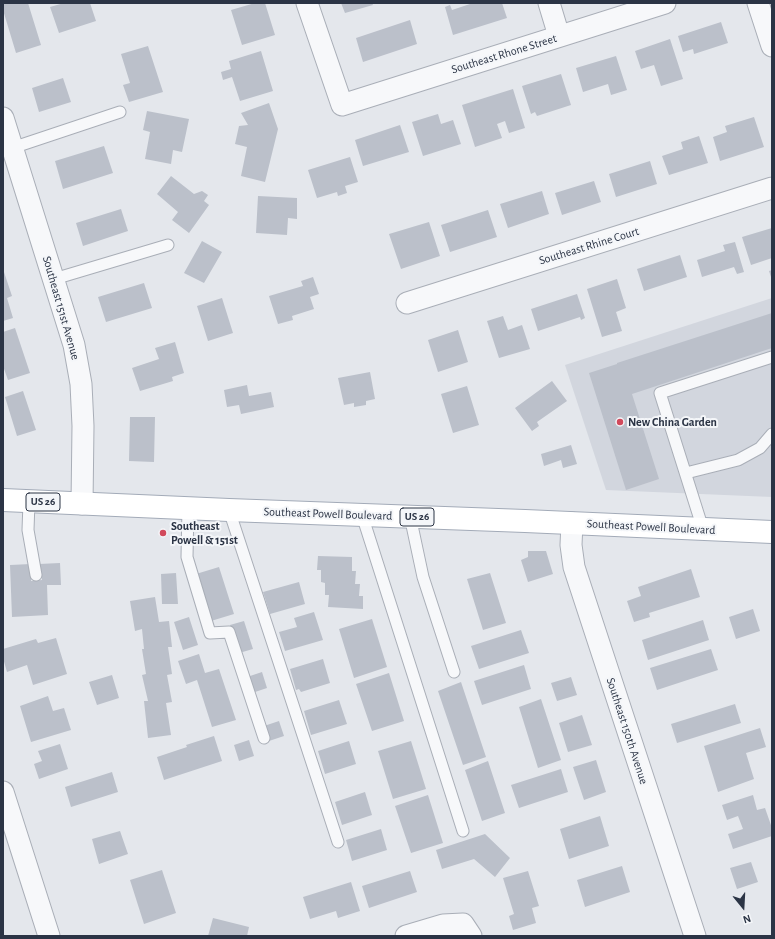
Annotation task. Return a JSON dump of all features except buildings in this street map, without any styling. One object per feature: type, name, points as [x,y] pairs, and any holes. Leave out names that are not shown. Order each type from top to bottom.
[{"type":"main road","name":"Southeast Powell Boulevard","points":[[3,500],[772,532]]},
{"type":"street","name":"Southeast Rhone Street","points":[[307,3],[342,105],[665,3]]},
{"type":"street","points":[[549,3],[560,36]]},
{"type":"street","points":[[758,3],[772,46]]},
{"type":"street","name":"Southeast 151st Avenue","points":[[3,118],[74,345],[81,384],[83,426],[82,504]]},
{"type":"street","name":"Southeast Rhine Court","points":[[407,303],[772,188]]},
{"type":"street","name":"Southeast 150th Avenue","points":[[572,523],[571,545],[574,567],[695,936]]},
{"type":"street","points":[[3,792],[50,936]]},
{"type":"street","points":[[406,936],[443,925],[467,930]]},
{"type":"lane","points":[[12,148],[120,112]]},
{"type":"lane","points":[[54,280],[168,245]]},
{"type":"lane","points":[[703,529],[660,393],[771,361]]},
{"type":"lane","points":[[686,473],[738,460],[760,448],[772,434]]},
{"type":"lane","points":[[29,502],[28,530],[36,575]]},
{"type":"lane","points":[[188,508],[187,557],[210,633],[229,632],[264,738]]},
{"type":"lane","points":[[229,510],[338,842]]},
{"type":"lane","points":[[362,515],[463,831]]},
{"type":"lane","points":[[410,516],[423,577],[454,672]]},
{"type":"shaded area","points":[[772,298],[772,497],[606,490],[565,365]]},
{"type":"place","name":"New China Garden","points":[[620,422]]},
{"type":"place","name":"Southeast Powell & 151st","points":[[163,533]]}]
